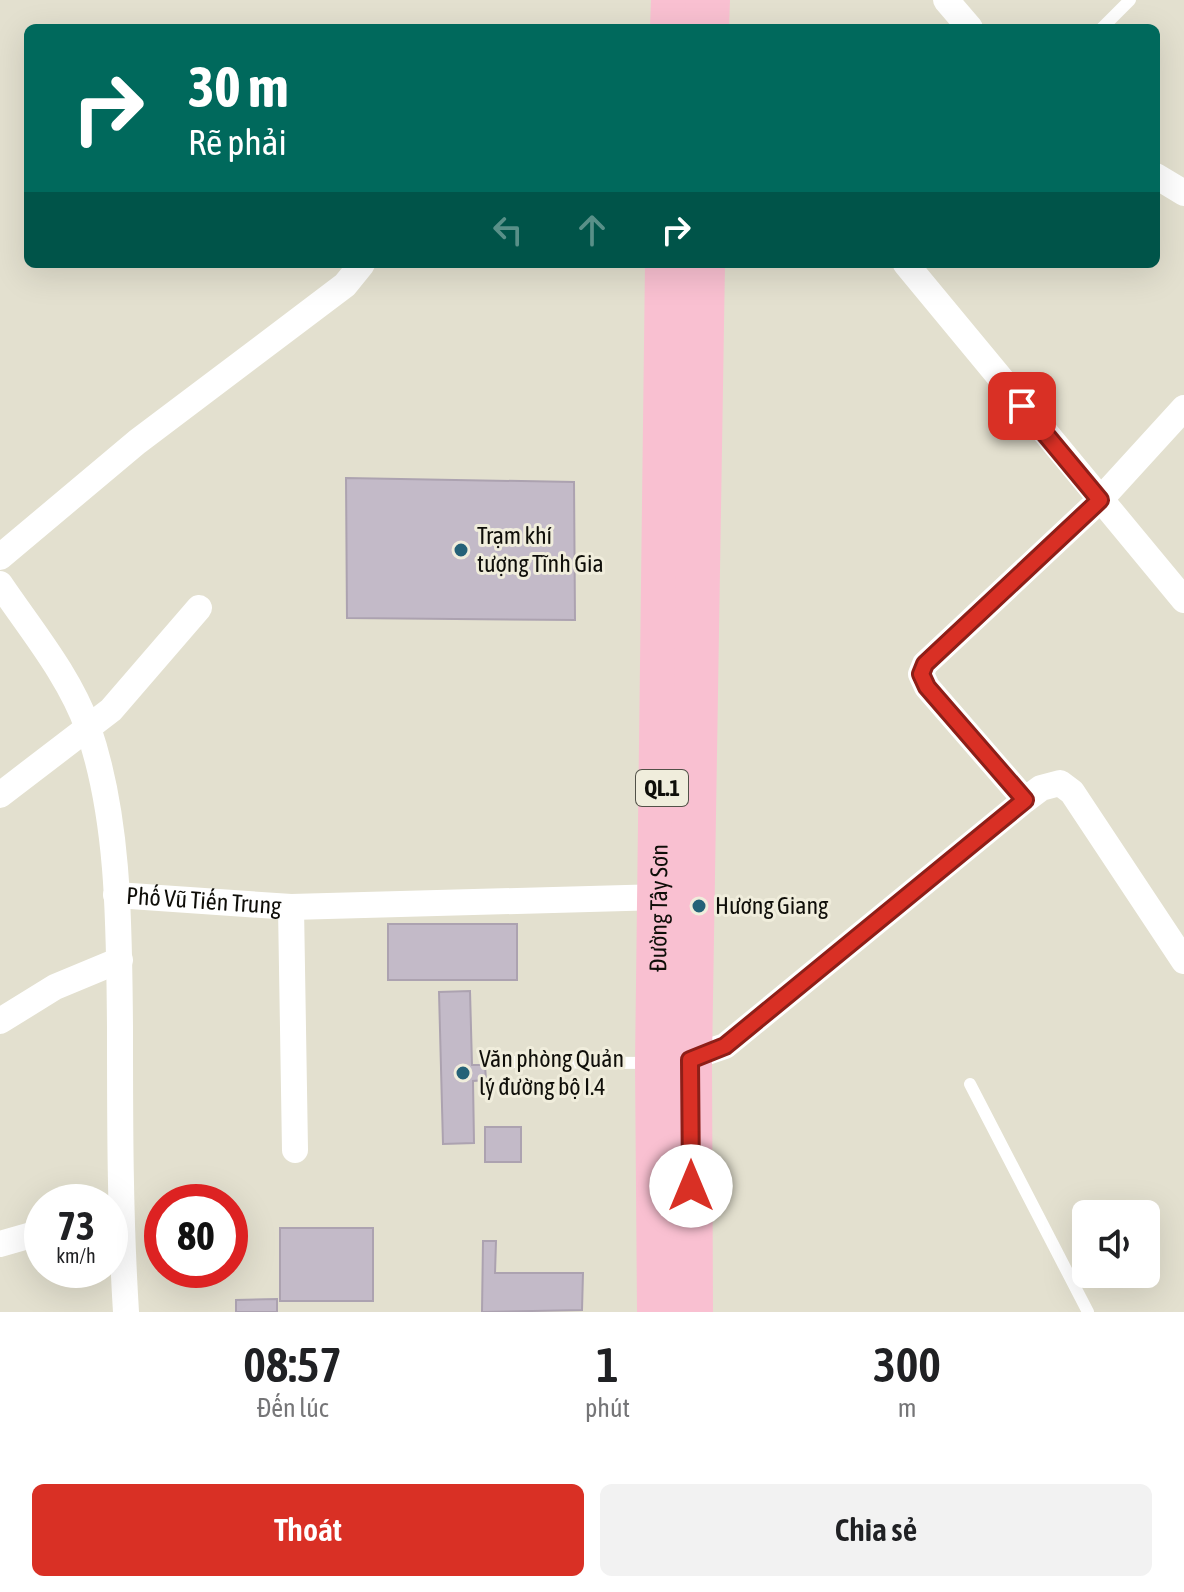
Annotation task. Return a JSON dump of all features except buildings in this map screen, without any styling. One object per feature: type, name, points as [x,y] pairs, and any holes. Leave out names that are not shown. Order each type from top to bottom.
[{"type":"highway","points":[[672,24],[673,0]]},
{"type":"highway","points":[[707,24],[708,0]]},
{"type":"highway","name":"Đường Tây Sơn","points":[[667,268],[662,507],[662,897],[691,1312]]},
{"type":"highway","name":"Đường Tây Sơn","points":[[659,1312],[673,1062],[703,268]]},
{"type":"street","points":[[946,0],[967,24]]},
{"type":"street","points":[[1160,178],[1184,193]]},
{"type":"street","points":[[0,557],[137,442],[345,285],[359,268]]},
{"type":"street","points":[[909,268],[1184,600]]},
{"type":"street","points":[[1025,800],[927,687],[921,674],[925,664],[1100,500],[1184,408]]},
{"type":"street","points":[[0,584],[69,685],[88,729],[113,842],[116,895]]},
{"type":"street","points":[[0,795],[111,710],[199,608]]},
{"type":"street","points":[[673,1062],[725,1046],[1025,800],[1041,788],[1060,783],[1072,792],[1184,961]]},
{"type":"street","name":"Phố Vũ Tiến Trung","points":[[117,1184],[120,960],[116,895],[291,907],[662,897]]},
{"type":"street","points":[[291,907],[295,1150]]},
{"type":"street","points":[[0,1021],[55,987],[120,960]]},
{"type":"street","points":[[0,1244],[24,1237]]},
{"type":"street","name":"Phố Vũ Tiến Trung","points":[[123,1288],[126,1312]]},
{"type":"lane","points":[[1106,24],[1130,0]]},
{"type":"lane","points":[[498,1062],[673,1062]]},
{"type":"lane","points":[[970,1084],[1088,1312]]},
{"type":"place","name":"Trạm khí tượng Tĩnh Gia","points":[[461,550]]},
{"type":"place","name":"Hương Giang","points":[[699,906]]},
{"type":"place","name":"Văn phòng Quản lý đường bộ I.4","points":[[463,1073]]},
{"type":"route","points":[[691,1186],[690,1060],[725,1046],[1025,800],[927,687],[921,674],[925,664],[1100,500],[1022,406]]}]
